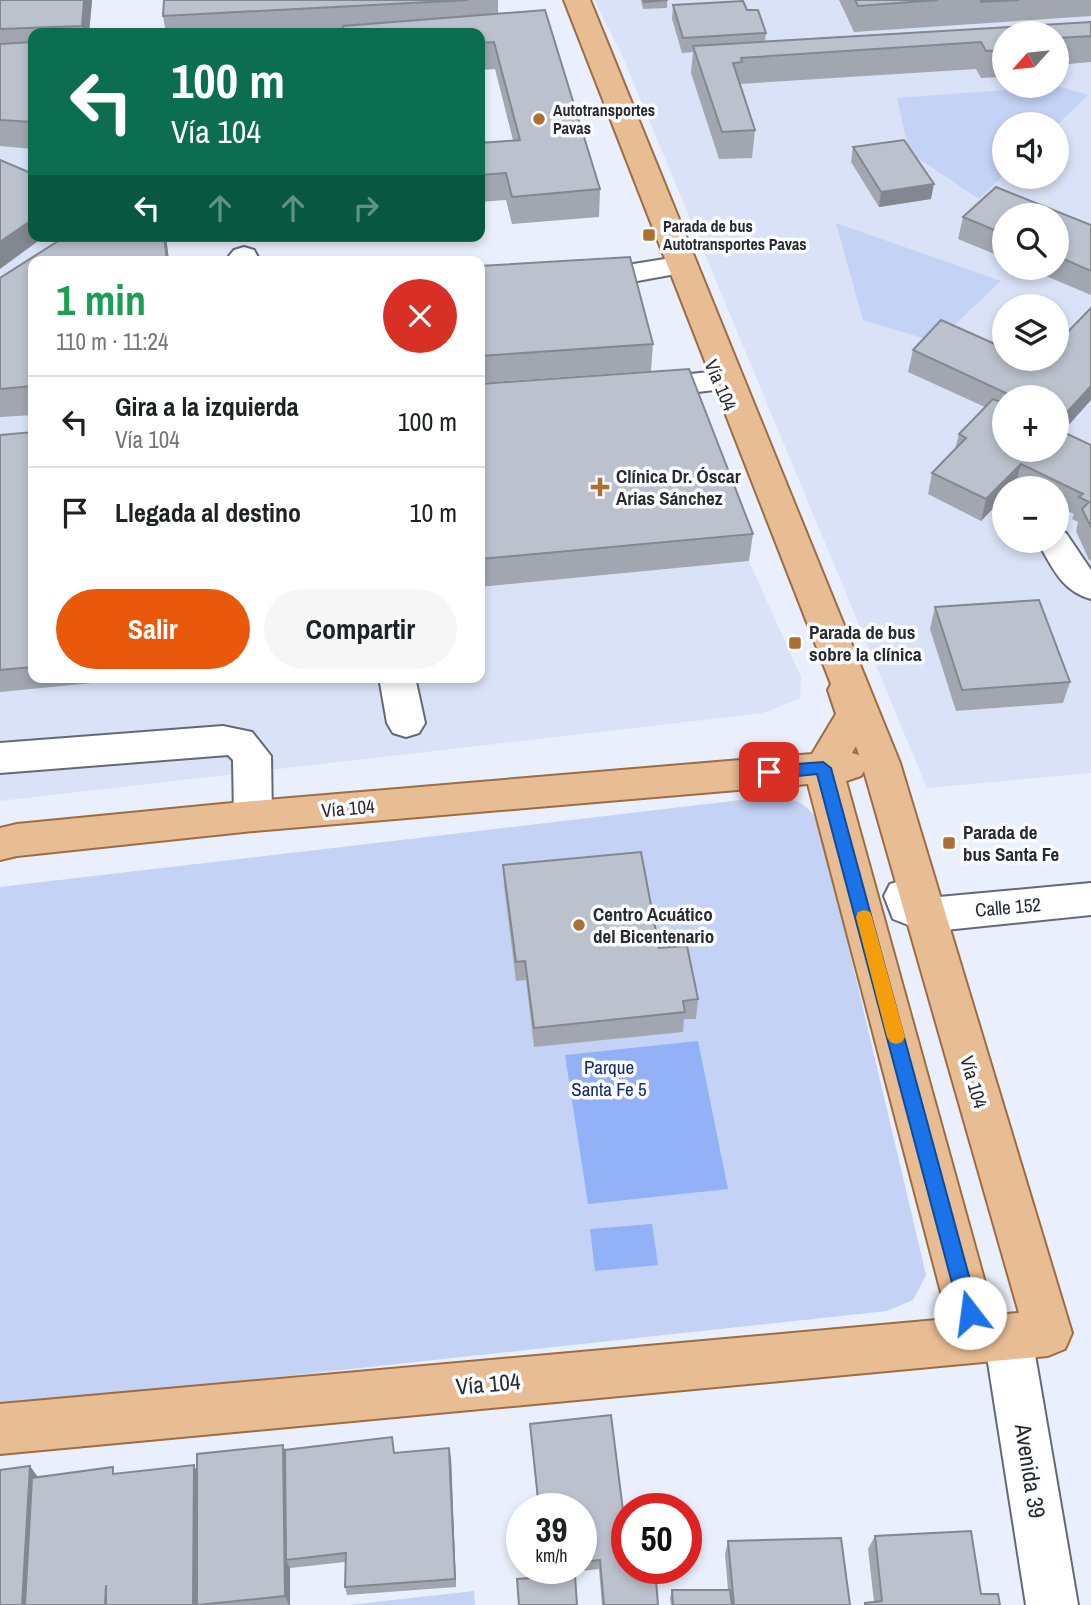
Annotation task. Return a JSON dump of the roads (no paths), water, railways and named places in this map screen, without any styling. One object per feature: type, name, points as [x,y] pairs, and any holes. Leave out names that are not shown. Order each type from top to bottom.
[{"type":"main road","name":"Vía 104","points":[[558,0],[814,606],[855,715]]},
{"type":"main road","name":"Vía 104","points":[[0,1429],[1048,1333],[926,915],[875,764],[577,0]]},
{"type":"main road","points":[[855,715],[823,768],[992,1338]]},
{"type":"main road","name":"Vía 104","points":[[0,844],[17,840],[253,816],[875,764]]},
{"type":"street","points":[[485,284],[621,275],[671,268]]},
{"type":"street","points":[[616,391],[719,382]]},
{"type":"street","points":[[1061,553],[1075,576],[1091,587]]},
{"type":"street","points":[[398,683],[406,723]]},
{"type":"street","points":[[855,715],[875,764]]},
{"type":"street","points":[[0,758],[223,740],[239,742],[252,756],[253,816]]},
{"type":"street","name":"Calle 152","points":[[926,915],[1091,899]]},
{"type":"street","name":"Avenida 39","points":[[992,1338],[1052,1605]]},
{"type":"water","points":[[698,1041],[728,1189],[588,1204],[565,1055]]},
{"type":"water","points":[[652,1224],[658,1265],[595,1271],[590,1229]]},
{"type":"place","name":"Autotransportes Pavas","points":[[539,119]]},
{"type":"place","name":"Parada de bus Autotransportes Pavas","points":[[649,235]]},
{"type":"place","name":"Clínica Dr. Óscar Arias Sánchez","points":[[600,487]]},
{"type":"place","name":"Parada de bus sobre la clínica","points":[[795,643]]},
{"type":"place","name":"Parada de bus Santa Fe","points":[[949,843]]},
{"type":"place","name":"Centro Acuático del Bicentenario","points":[[579,925]]},
{"type":"park label","name":"Parque Santa Fe 5","points":[[609,1078]]}]
